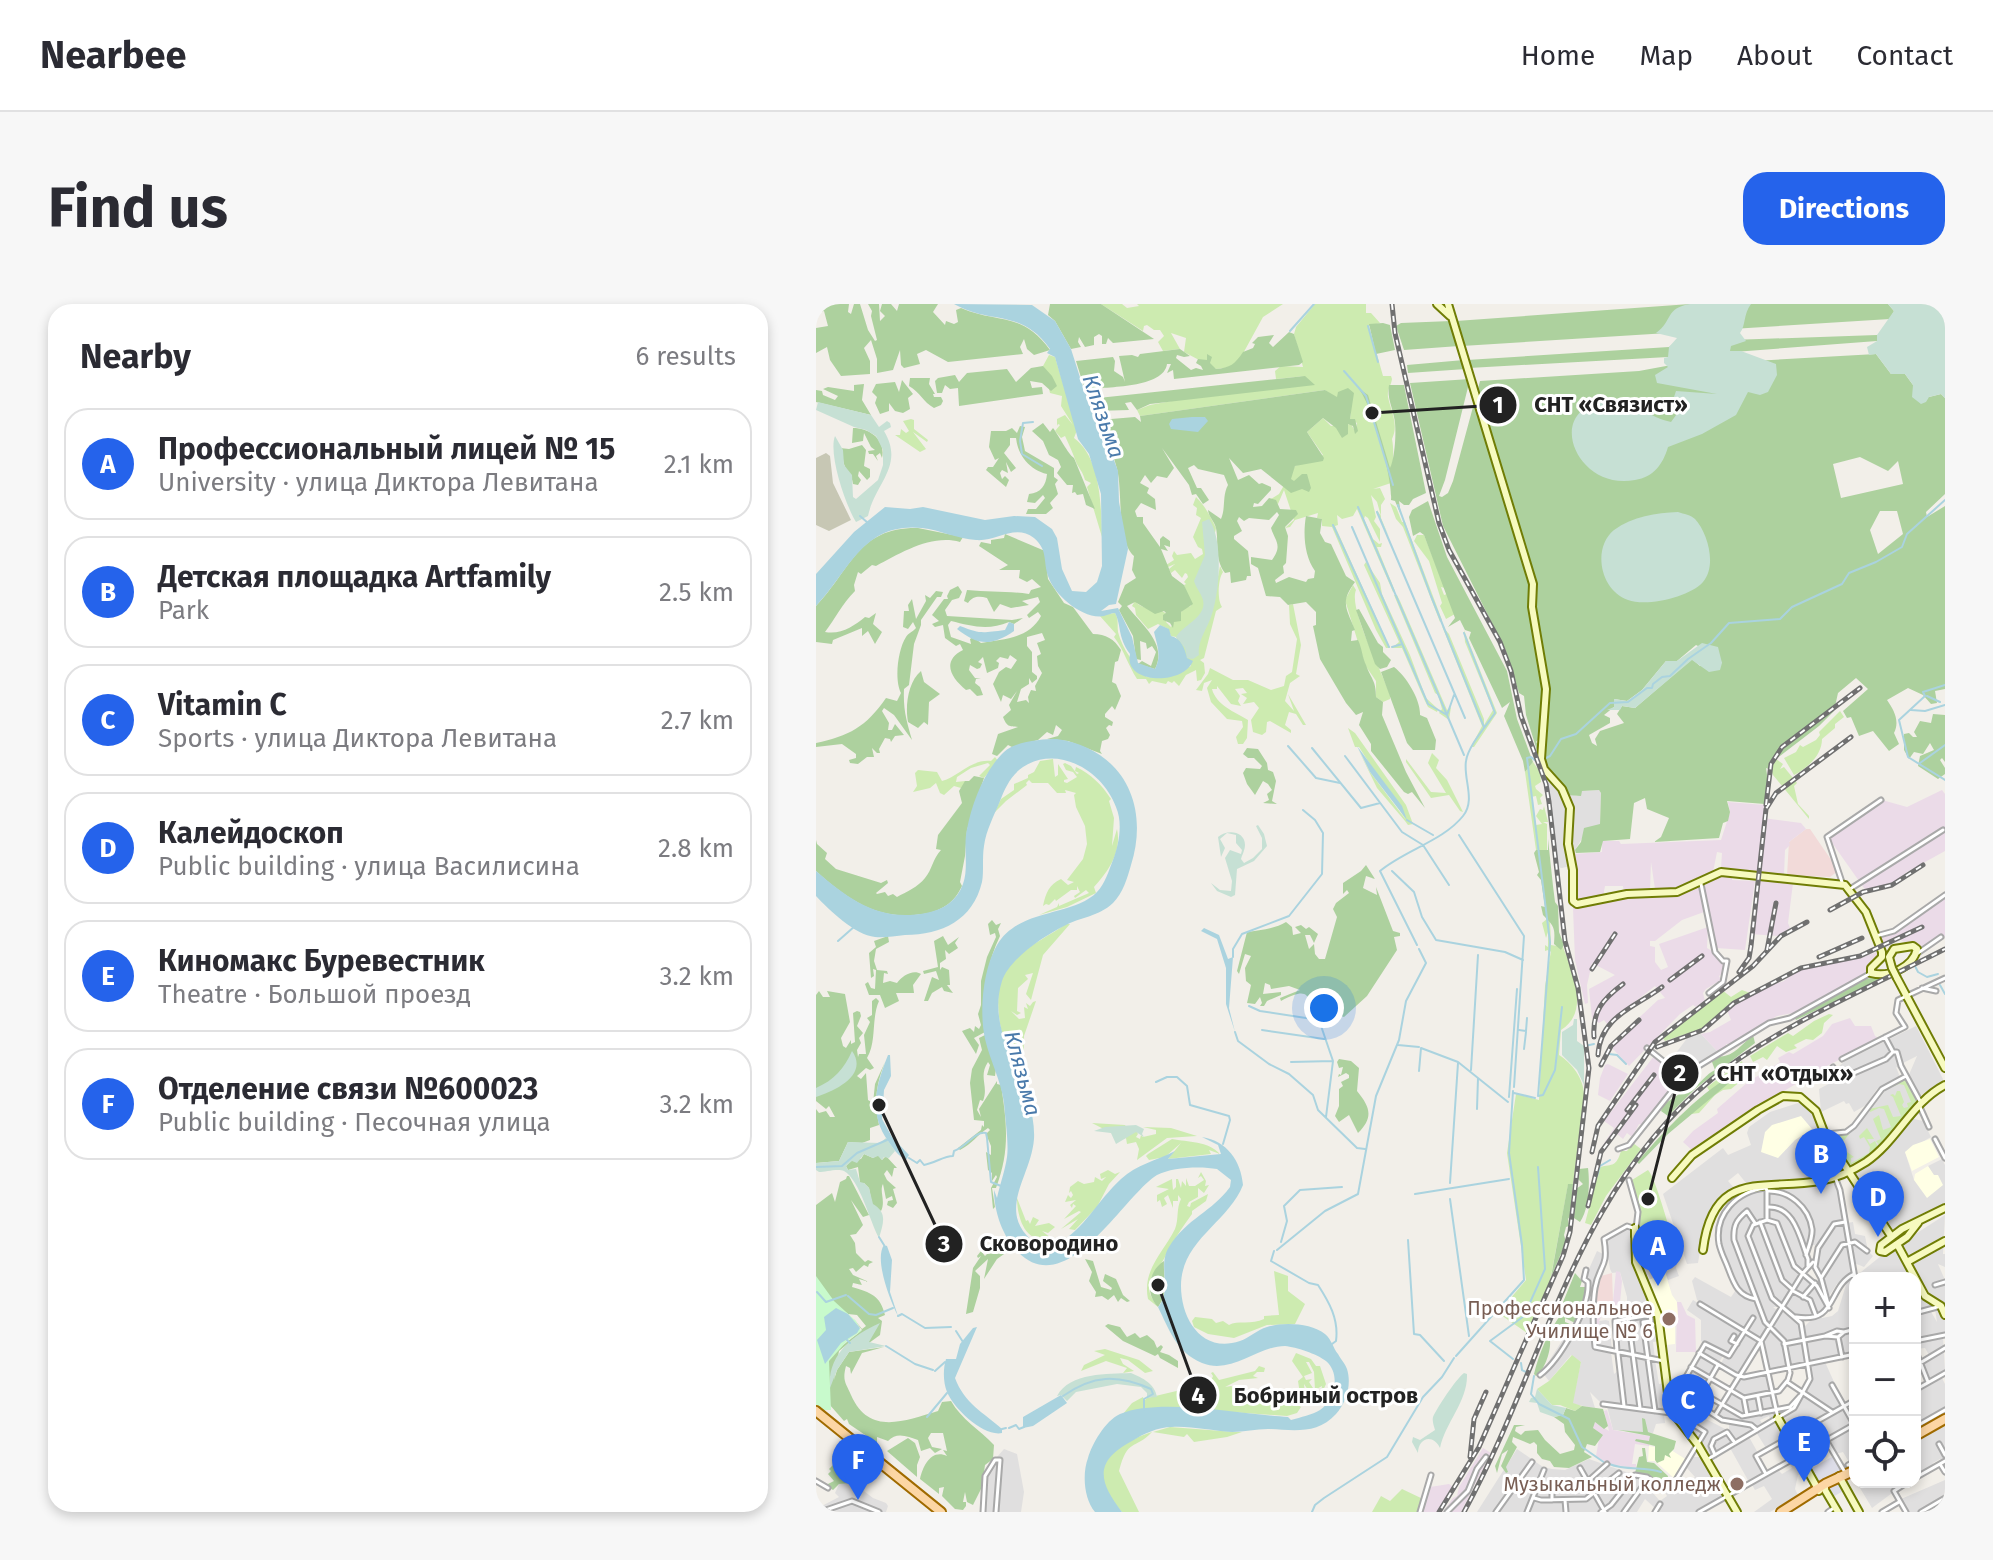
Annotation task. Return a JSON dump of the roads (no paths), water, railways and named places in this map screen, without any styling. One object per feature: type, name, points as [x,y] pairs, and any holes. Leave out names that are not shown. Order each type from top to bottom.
[{"type":"main road","points":[[1437,304],[1454,323]]},
{"type":"main road","points":[[1448,304],[1533,584],[1532,607],[1546,689],[1541,753],[1543,765],[1562,790],[1570,808],[1568,844],[1573,870],[1573,901],[1577,904],[1627,894],[1677,892],[1700,880],[1727,872],[1843,885],[1850,889],[1866,912],[1876,936],[1882,955],[1871,968],[1871,973],[1887,974],[1902,968],[1912,951],[1896,948],[1889,957],[1892,968],[1897,978],[1901,986],[1945,1068]]},
{"type":"main road","points":[[1454,323],[1455,304]]},
{"type":"main road","points":[[1703,1250],[1711,1217],[1735,1192],[1752,1185],[1817,1182],[1848,1172],[1872,1158],[1919,1103],[1945,1085]]},
{"type":"main road","points":[[1674,1175],[1684,1162],[1709,1142],[1780,1097],[1800,1097],[1816,1111],[1825,1135],[1891,1236]]},
{"type":"main road","points":[[1918,1223],[1897,1244],[1885,1252],[1880,1251],[1881,1245],[1903,1228],[1945,1208]]},
{"type":"main road","points":[[1903,1228],[1908,1230],[1908,1235]]},
{"type":"main road","points":[[1635,1231],[1636,1264],[1654,1314],[1672,1413],[1698,1445],[1737,1512]]},
{"type":"main road","points":[[1907,1262],[1945,1241]]},
{"type":"main road","points":[[1897,1244],[1925,1296],[1941,1306],[1945,1315]]},
{"type":"main road","points":[[816,1412],[941,1512]]},
{"type":"main road","points":[[1777,1414],[1799,1455],[1837,1510]]},
{"type":"main road","points":[[1921,1433],[1945,1419]]},
{"type":"main road","points":[[1781,1512],[1847,1471],[1859,1512]]},
{"type":"street","points":[[1843,885],[1827,837],[1881,800]]},
{"type":"street","points":[[1850,889],[1943,830]]},
{"type":"street","points":[[1700,880],[1715,952],[1727,961],[1723,982],[1709,993]]},
{"type":"street","points":[[1876,936],[1894,931],[1945,895]]},
{"type":"street","points":[[1912,951],[1941,937]]},
{"type":"street","points":[[1912,951],[1924,947]]},
{"type":"street","points":[[1618,1149],[1629,1145],[1683,1077],[1769,1023],[1790,1018],[1871,973]]},
{"type":"street","points":[[1898,1000],[1945,978]]},
{"type":"street","points":[[1842,1059],[1905,1027],[1896,1013],[1901,986]]},
{"type":"street","points":[[1922,988],[1936,991]]},
{"type":"street","points":[[1885,1037],[1893,1052],[1897,1052],[1929,1127]]},
{"type":"street","points":[[1647,1048],[1683,1077]]},
{"type":"street","points":[[1833,1067],[1840,1079],[1888,1058],[1893,1052]]},
{"type":"street","points":[[1825,1135],[1846,1132],[1858,1122],[1882,1089],[1906,1076]]},
{"type":"street","points":[[1935,1139],[1945,1158]]},
{"type":"street","points":[[1835,1177],[1854,1272]]},
{"type":"street","points":[[1629,1180],[1638,1212],[1635,1231]]},
{"type":"street","points":[[1756,1299],[1736,1288],[1719,1247],[1719,1226],[1726,1209],[1740,1196],[1766,1188],[1767,1191],[1782,1192],[1802,1206],[1812,1229],[1806,1255]]},
{"type":"street","points":[[1767,1191],[1767,1220]]},
{"type":"street","points":[[1767,1207],[1776,1206],[1787,1213],[1808,1266]]},
{"type":"street","points":[[1691,1367],[1744,1398],[1773,1393],[1783,1389],[1787,1382],[1789,1368],[1784,1344],[1781,1337],[1768,1328],[1734,1240],[1736,1221],[1747,1211],[1758,1222],[1782,1280],[1810,1300],[1814,1316]]},
{"type":"street","points":[[1753,1318],[1729,1356],[1705,1344],[1683,1382],[1738,1415],[1777,1414],[1794,1408],[1810,1379],[1808,1364],[1802,1327],[1796,1317],[1772,1298],[1748,1236],[1750,1228],[1767,1220],[1777,1223],[1794,1266],[1815,1283],[1829,1308]]},
{"type":"street","points":[[1829,1308],[1814,1260],[1834,1224],[1845,1222]]},
{"type":"street","points":[[1635,1231],[1631,1226],[1604,1239],[1607,1257],[1596,1282],[1593,1301],[1596,1349],[1664,1361]]},
{"type":"street","points":[[1821,1278],[1842,1245],[1855,1242],[1867,1251]]},
{"type":"street","points":[[1716,1414],[1792,1290],[1814,1260]]},
{"type":"street","points":[[1540,1375],[1585,1308],[1589,1290],[1588,1282],[1584,1279],[1586,1270]]},
{"type":"street","points":[[1802,1327],[1829,1308],[1844,1280],[1849,1278]]},
{"type":"street","points":[[1935,1285],[1945,1282]]},
{"type":"street","points":[[1803,1297],[1815,1283]]},
{"type":"street","points":[[1700,1304],[1761,1341],[1777,1414]]},
{"type":"street","points":[[1921,1311],[1941,1306]]},
{"type":"street","points":[[1624,1406],[1613,1323],[1617,1319],[1654,1314],[1651,1321],[1643,1322],[1655,1411]]},
{"type":"street","points":[[1796,1317],[1814,1316]]},
{"type":"street","points":[[1628,1317],[1640,1408]]},
{"type":"street","points":[[1572,1331],[1595,1338]]},
{"type":"street","points":[[1784,1344],[1849,1331]]},
{"type":"street","points":[[1825,1336],[1838,1337],[1844,1332]]},
{"type":"street","points":[[1921,1340],[1945,1335]]},
{"type":"street","points":[[1734,1336],[1729,1343],[1737,1344]]},
{"type":"street","points":[[1838,1337],[1842,1357]]},
{"type":"street","points":[[1921,1363],[1945,1348]]},
{"type":"street","points":[[1699,1353],[1740,1376],[1849,1355]]},
{"type":"street","points":[[1702,1393],[1723,1355]]},
{"type":"street","points":[[1921,1371],[1928,1382]]},
{"type":"street","points":[[1921,1386],[1945,1373]]},
{"type":"street","points":[[1787,1382],[1832,1412]]},
{"type":"street","points":[[1832,1385],[1850,1416]]},
{"type":"street","points":[[1707,1459],[1757,1430],[1790,1407],[1801,1394]]},
{"type":"street","points":[[1758,1396],[1761,1413]]},
{"type":"street","points":[[1744,1398],[1747,1415]]},
{"type":"street","points":[[1766,1474],[1756,1456],[1849,1403]]},
{"type":"street","points":[[1603,1404],[1672,1413],[1704,1430],[1674,1483]]},
{"type":"street","points":[[1699,1405],[1727,1422],[1751,1425],[1757,1430]]},
{"type":"street","points":[[1921,1424],[1945,1410]]},
{"type":"street","points":[[1699,1512],[1849,1427]]},
{"type":"street","points":[[1715,1455],[1711,1446],[1714,1439],[1727,1432],[1735,1443]]},
{"type":"street","points":[[1826,1440],[1847,1471]]},
{"type":"street","points":[[1939,1444],[1945,1455]]},
{"type":"street","points":[[1447,1512],[1468,1491],[1486,1457]]},
{"type":"street","points":[[983,1512],[985,1476],[995,1460],[1000,1460],[996,1512]]},
{"type":"street","points":[[1921,1475],[1945,1461]]},
{"type":"street","points":[[1498,1512],[1532,1462]]},
{"type":"street","points":[[1552,1500],[1552,1484],[1588,1482],[1607,1464]]},
{"type":"street","points":[[1940,1464],[1945,1472]]},
{"type":"street","points":[[1580,1468],[1603,1511],[1635,1475],[1647,1477],[1660,1487]]},
{"type":"street","points":[[1527,1512],[1544,1470]]},
{"type":"street","points":[[1534,1498],[1586,1499],[1595,1495],[1619,1473]]},
{"type":"street","points":[[1420,1512],[1431,1475]]},
{"type":"street","points":[[816,1481],[828,1488]]},
{"type":"street","points":[[1624,1512],[1642,1487]]},
{"type":"street","points":[[1899,1488],[1894,1491],[1906,1512]]},
{"type":"street","points":[[1921,1512],[1945,1498]]},
{"type":"street","points":[[1565,1500],[1566,1512]]},
{"type":"street","points":[[820,1512],[852,1501],[879,1512]]},
{"type":"street","points":[[1882,1512],[1899,1502]]},
{"type":"street","points":[[1655,1512],[1660,1504]]},
{"type":"street","points":[[1828,1512],[1837,1510]]},
{"type":"water","points":[[954,304],[1032,305],[1055,321],[1071,349],[1084,390],[1118,471],[1119,502],[1128,549],[1116,604],[1101,611],[1118,608],[1132,637],[1138,663],[1155,669],[1159,655],[1154,632],[1160,625],[1169,629],[1171,636],[1182,644],[1187,658],[1193,661],[1178,675],[1155,678],[1135,671],[1130,664],[1130,654],[1123,642],[1115,613],[1096,616],[1070,605],[1051,583],[1038,542],[1020,532],[983,540],[922,528],[902,528],[885,533],[860,551],[816,606],[816,574],[854,532],[885,507],[923,507],[985,520],[1035,517],[1052,529],[1057,538],[1062,569],[1072,591],[1086,592],[1097,582],[1102,566],[1101,494],[1089,454],[1078,439],[1055,357],[1047,353],[1050,349],[1039,336],[1017,322]]},
{"type":"water","points":[[1205,417],[1208,421],[1198,432],[1171,429],[1169,424],[1172,419]]},
{"type":"water","points":[[1009,622],[1014,624],[1014,631],[991,642],[978,641],[957,629],[960,626],[981,632],[1005,630]]},
{"type":"water","points":[[1057,739],[1099,754],[1114,767],[1126,783],[1133,801],[1137,821],[1136,843],[1126,881],[1113,903],[1037,942],[1019,957],[1002,981],[998,1002],[1000,1022],[1033,1118],[1032,1153],[1018,1194],[1018,1220],[1036,1244],[1056,1245],[1075,1231],[1113,1187],[1134,1170],[1175,1151],[1168,1159],[1221,1154],[1218,1145],[1202,1137],[1211,1139],[1236,1160],[1243,1185],[1227,1210],[1197,1244],[1183,1270],[1182,1298],[1190,1321],[1205,1338],[1227,1344],[1274,1325],[1297,1324],[1319,1330],[1329,1339],[1345,1365],[1349,1381],[1340,1410],[1329,1421],[1313,1428],[1232,1432],[1172,1427],[1136,1438],[1111,1456],[1104,1472],[1108,1491],[1122,1512],[1095,1512],[1085,1486],[1090,1452],[1100,1433],[1114,1417],[1137,1409],[1180,1407],[1288,1417],[1291,1420],[1325,1406],[1335,1380],[1326,1361],[1306,1351],[1285,1346],[1264,1350],[1234,1363],[1213,1366],[1202,1363],[1186,1353],[1170,1331],[1158,1307],[1164,1293],[1166,1254],[1176,1237],[1230,1187],[1231,1180],[1217,1169],[1187,1168],[1157,1175],[1093,1240],[1075,1255],[1056,1264],[1037,1264],[1018,1252],[1000,1224],[994,1190],[997,1198],[1006,1162],[1007,1138],[1003,1095],[983,1028],[982,1003],[988,966],[1006,933],[1032,919],[1087,900],[1100,889],[1113,860],[1119,834],[1118,813],[1110,794],[1090,772],[1064,760],[1050,758],[1019,770],[1006,787],[986,834],[978,895],[963,915],[943,928],[919,934],[867,935],[843,921],[816,896],[816,871],[853,899],[880,911],[909,915],[932,912],[949,904],[963,884],[969,819],[990,768],[1015,745]]},
{"type":"water","points":[[1357,746],[1402,806],[1407,820],[1370,772]]},
{"type":"water","points":[[1204,928],[1219,935],[1228,959],[1233,957],[1229,1008],[1235,1032],[1226,1004],[1226,968],[1217,939],[1201,931]]},
{"type":"water","points":[[888,1055],[891,1076],[884,1090],[882,1119],[892,1137],[909,1155],[906,1160],[888,1141],[876,1109],[877,1088]]},
{"type":"water","points":[[884,1245],[892,1260],[890,1292],[898,1316],[882,1270],[881,1251]]},
{"type":"water","points":[[836,1308],[848,1314],[860,1328],[841,1343],[825,1364],[817,1340],[826,1330],[824,1317]]},
{"type":"water","points":[[977,1327],[955,1378],[969,1401],[1002,1429],[1002,1433],[987,1431],[970,1420],[956,1406],[946,1388],[946,1359],[956,1359],[960,1344]]},
{"type":"water","points":[[1061,1395],[1067,1403],[1033,1426],[1023,1428],[1023,1417]]},
{"type":"waterway","points":[[1290,331],[1314,304]]},
{"type":"waterway","points":[[1368,326],[1378,362]]},
{"type":"waterway","points":[[1344,371],[1366,396],[1393,485]]},
{"type":"waterway","points":[[1033,422],[1023,423],[1020,441],[1022,454],[1042,466]]},
{"type":"waterway","points":[[1544,759],[1550,756],[1561,739],[1576,734],[1610,703],[1628,702],[1647,688],[1652,688],[1662,677],[1670,676],[1711,643],[1729,623],[1780,619],[1792,607],[1842,584],[1849,573],[1902,547],[1907,534],[1945,500]]},
{"type":"waterway","points":[[1398,505],[1484,727]]},
{"type":"waterway","points":[[1358,507],[1447,715]]},
{"type":"waterway","points":[[1377,512],[1465,718]]},
{"type":"waterway","points":[[860,516],[868,523]]},
{"type":"waterway","points":[[1333,525],[1389,647]]},
{"type":"waterway","points":[[1352,527],[1428,704],[1447,715]]},
{"type":"waterway","points":[[1417,945],[1380,871],[1455,825],[1467,810],[1467,755],[1495,713],[1464,633]]},
{"type":"waterway","points":[[1392,647],[1402,644]]},
{"type":"waterway","points":[[1945,685],[1923,692],[1925,696],[1899,720],[1908,757],[1945,780]]},
{"type":"waterway","points":[[1454,695],[1447,715],[1464,755]]},
{"type":"waterway","points":[[1927,696],[1940,702]]},
{"type":"waterway","points":[[1911,710],[1925,711],[1945,705]]},
{"type":"waterway","points":[[1920,763],[1945,745]]},
{"type":"waterway","points":[[1288,746],[1316,778],[1340,783]]},
{"type":"waterway","points":[[1312,748],[1361,808],[1380,803]]},
{"type":"waterway","points":[[1345,756],[1402,832],[1423,845],[1449,885]]},
{"type":"waterway","points":[[1536,761],[1527,758],[1550,942],[1538,1096]]},
{"type":"waterway","points":[[1233,957],[1233,949],[1242,934],[1289,916],[1322,874],[1323,833],[1315,820],[1303,810]]},
{"type":"waterway","points":[[1407,820],[1433,835]]},
{"type":"waterway","points":[[1459,835],[1524,936],[1514,1087]]},
{"type":"waterway","points":[[1392,871],[1414,892],[1422,917],[1436,940],[1505,952],[1523,960]]},
{"type":"waterway","points":[[838,941],[855,926]]},
{"type":"waterway","points":[[1277,1250],[1325,1211],[1358,1194],[1376,1096],[1399,1040],[1406,1001],[1426,963],[1419,949]]},
{"type":"waterway","points":[[1471,1070],[1478,955]]},
{"type":"waterway","points":[[1915,966],[1927,977],[1938,974]]},
{"type":"waterway","points":[[1940,985],[1945,994]]},
{"type":"waterway","points":[[1509,1097],[1517,989]]},
{"type":"waterway","points":[[1249,1006],[1260,1011],[1319,1020],[1333,1061]]},
{"type":"waterway","points":[[1538,1096],[1543,1095],[1555,1070],[1562,1007]]},
{"type":"waterway","points":[[1519,1030],[1526,1031],[1527,1018]]},
{"type":"waterway","points":[[1262,1030],[1324,1039]]},
{"type":"waterway","points":[[1235,1032],[1238,1041],[1269,1064],[1289,1074],[1313,1095],[1318,1110],[1357,1148],[1365,1149]]},
{"type":"waterway","points":[[1524,1049],[1526,1032]]},
{"type":"waterway","points":[[1585,1046],[1594,1044]]},
{"type":"waterway","points":[[1398,1045],[1419,1047]]},
{"type":"waterway","points":[[1419,1071],[1421,1048],[1458,1062],[1508,1102]]},
{"type":"waterway","points":[[1609,1054],[1617,1055],[1626,1064]]},
{"type":"waterway","points":[[1291,1062],[1333,1061],[1326,1117]]},
{"type":"waterway","points":[[1450,1183],[1458,1063]]},
{"type":"waterway","points":[[1156,1082],[1177,1077],[1187,1086],[1190,1105],[1229,1116],[1223,1144]]},
{"type":"waterway","points":[[1477,1109],[1478,1078]]},
{"type":"waterway","points":[[1456,1356],[1524,1280],[1509,1153],[1513,1091]]},
{"type":"waterway","points":[[1514,1093],[1535,1098]]},
{"type":"waterway","points":[[909,1158],[917,1163],[920,1160],[924,1165],[953,1156],[954,1151],[974,1136],[986,1133],[991,1182],[1001,1186]]},
{"type":"waterway","points":[[816,1167],[842,1166],[857,1153],[887,1140]]},
{"type":"waterway","points":[[1597,1176],[1600,1166],[1610,1160]]},
{"type":"waterway","points":[[1513,1359],[1490,1341],[1524,1316],[1545,1269],[1538,1167]]},
{"type":"waterway","points":[[1415,1194],[1509,1179]]},
{"type":"waterway","points":[[1281,1242],[1287,1221],[1284,1206],[1300,1190],[1342,1187]]},
{"type":"waterway","points":[[1450,1199],[1469,1336]]},
{"type":"waterway","points":[[879,1237],[884,1245]]},
{"type":"waterway","points":[[1408,1240],[1414,1334],[1420,1335],[1444,1361]]},
{"type":"waterway","points":[[1274,1251],[1271,1261],[1318,1285],[1322,1291],[1336,1325],[1336,1341],[1332,1344]]},
{"type":"waterway","points":[[817,1292],[826,1302],[846,1295]]},
{"type":"waterway","points":[[848,1296],[869,1314],[876,1315],[893,1308]]},
{"type":"waterway","points":[[898,1316],[902,1314],[925,1328],[951,1327]]},
{"type":"waterway","points":[[956,1331],[963,1342]]},
{"type":"waterway","points":[[847,1340],[850,1343]]},
{"type":"waterway","points":[[886,1346],[915,1364],[933,1370]]},
{"type":"waterway","points":[[1312,1512],[1324,1498],[1387,1457],[1423,1397],[1442,1377],[1454,1358]]},
{"type":"waterway","points":[[935,1371],[945,1362]]},
{"type":"waterway","points":[[1521,1363],[1522,1370],[1526,1372]]},
{"type":"waterway","points":[[1534,1376],[1531,1394],[1539,1404],[1569,1419],[1582,1447],[1605,1463]]},
{"type":"waterway","points":[[1063,1396],[1085,1384],[1116,1379],[1151,1389],[1153,1394],[1144,1399],[1144,1410]]},
{"type":"waterway","points":[[927,1417],[947,1393]]},
{"type":"waterway","points":[[1009,1428],[1016,1425],[1019,1429],[1024,1427]]},
{"type":"waterway","points":[[1002,1429],[1006,1428]]},
{"type":"waterway","points":[[1609,1464],[1661,1472]]},
{"type":"railway","points":[[1392,304],[1395,333],[1439,523],[1449,550],[1500,642],[1511,671],[1521,716],[1546,784],[1565,941],[1578,988],[1589,1068],[1570,1232],[1563,1256],[1479,1447],[1439,1512]]},
{"type":"railway","points":[[1766,805],[1771,764],[1782,747],[1860,688]]},
{"type":"railway","points":[[1739,972],[1749,958],[1751,946],[1766,809],[1776,793],[1851,737]]},
{"type":"railway","points":[[1830,910],[1863,892],[1892,885],[1923,865]]},
{"type":"railway","points":[[1767,950],[1776,903]]},
{"type":"railway","points":[[1592,1152],[1598,1126],[1655,1042],[1753,966],[1781,936],[1807,922]]},
{"type":"railway","points":[[1657,1047],[1703,1030],[1734,1003],[1801,968],[1860,956],[1922,927]]},
{"type":"railway","points":[[1592,969],[1615,934]]},
{"type":"railway","points":[[1819,957],[1862,938]]},
{"type":"railway","points":[[1464,1512],[1594,1227],[1626,1174],[1665,1124],[1712,1079],[1765,1042],[1945,949]]},
{"type":"railway","points":[[1670,980],[1702,956]]},
{"type":"railway","points":[[1594,1037],[1600,1006],[1623,984]]},
{"type":"railway","points":[[1598,1055],[1600,1042],[1612,1022],[1662,987]]},
{"type":"railway","points":[[1601,1065],[1611,1046],[1639,1020]]},
{"type":"railway","points":[[1627,1110],[1654,1075]]},
{"type":"railway","points":[[1588,1206],[1601,1152],[1636,1105]]},
{"type":"railway","points":[[1470,1457],[1474,1419],[1486,1392]]},
{"type":"place","name":"СНТ «Связист»","points":[[1372,413]]},
{"type":"place","name":"Сковородино","points":[[879,1105]]},
{"type":"place","name":"Детская площадка Artfamily","points":[[1821,1194]]},
{"type":"place","name":"СНТ «Отдых»","points":[[1648,1199]]},
{"type":"place","name":"Калейдоскоп","points":[[1878,1237]]},
{"type":"place","name":"Бобриный остров","points":[[1158,1285]]},
{"type":"place","name":"Профессиональный лицей № 15","points":[[1658,1286]]},
{"type":"place","name":"Профессиональное Училище № 6","points":[[1669,1319]]},
{"type":"place","name":"Vitamin C","points":[[1688,1440]]},
{"type":"place","name":"Киномакс Буревестник","points":[[1804,1482]]},
{"type":"place","name":"Музыкальный колледж","points":[[1737,1484]]},
{"type":"place","name":"Отделение связи №600023","points":[[858,1500]]},
{"type":"water label","name":"Клязьма","points":[[1104,416]]},
{"type":"water label","name":"Клязьма","points":[[1023,1073]]}]
